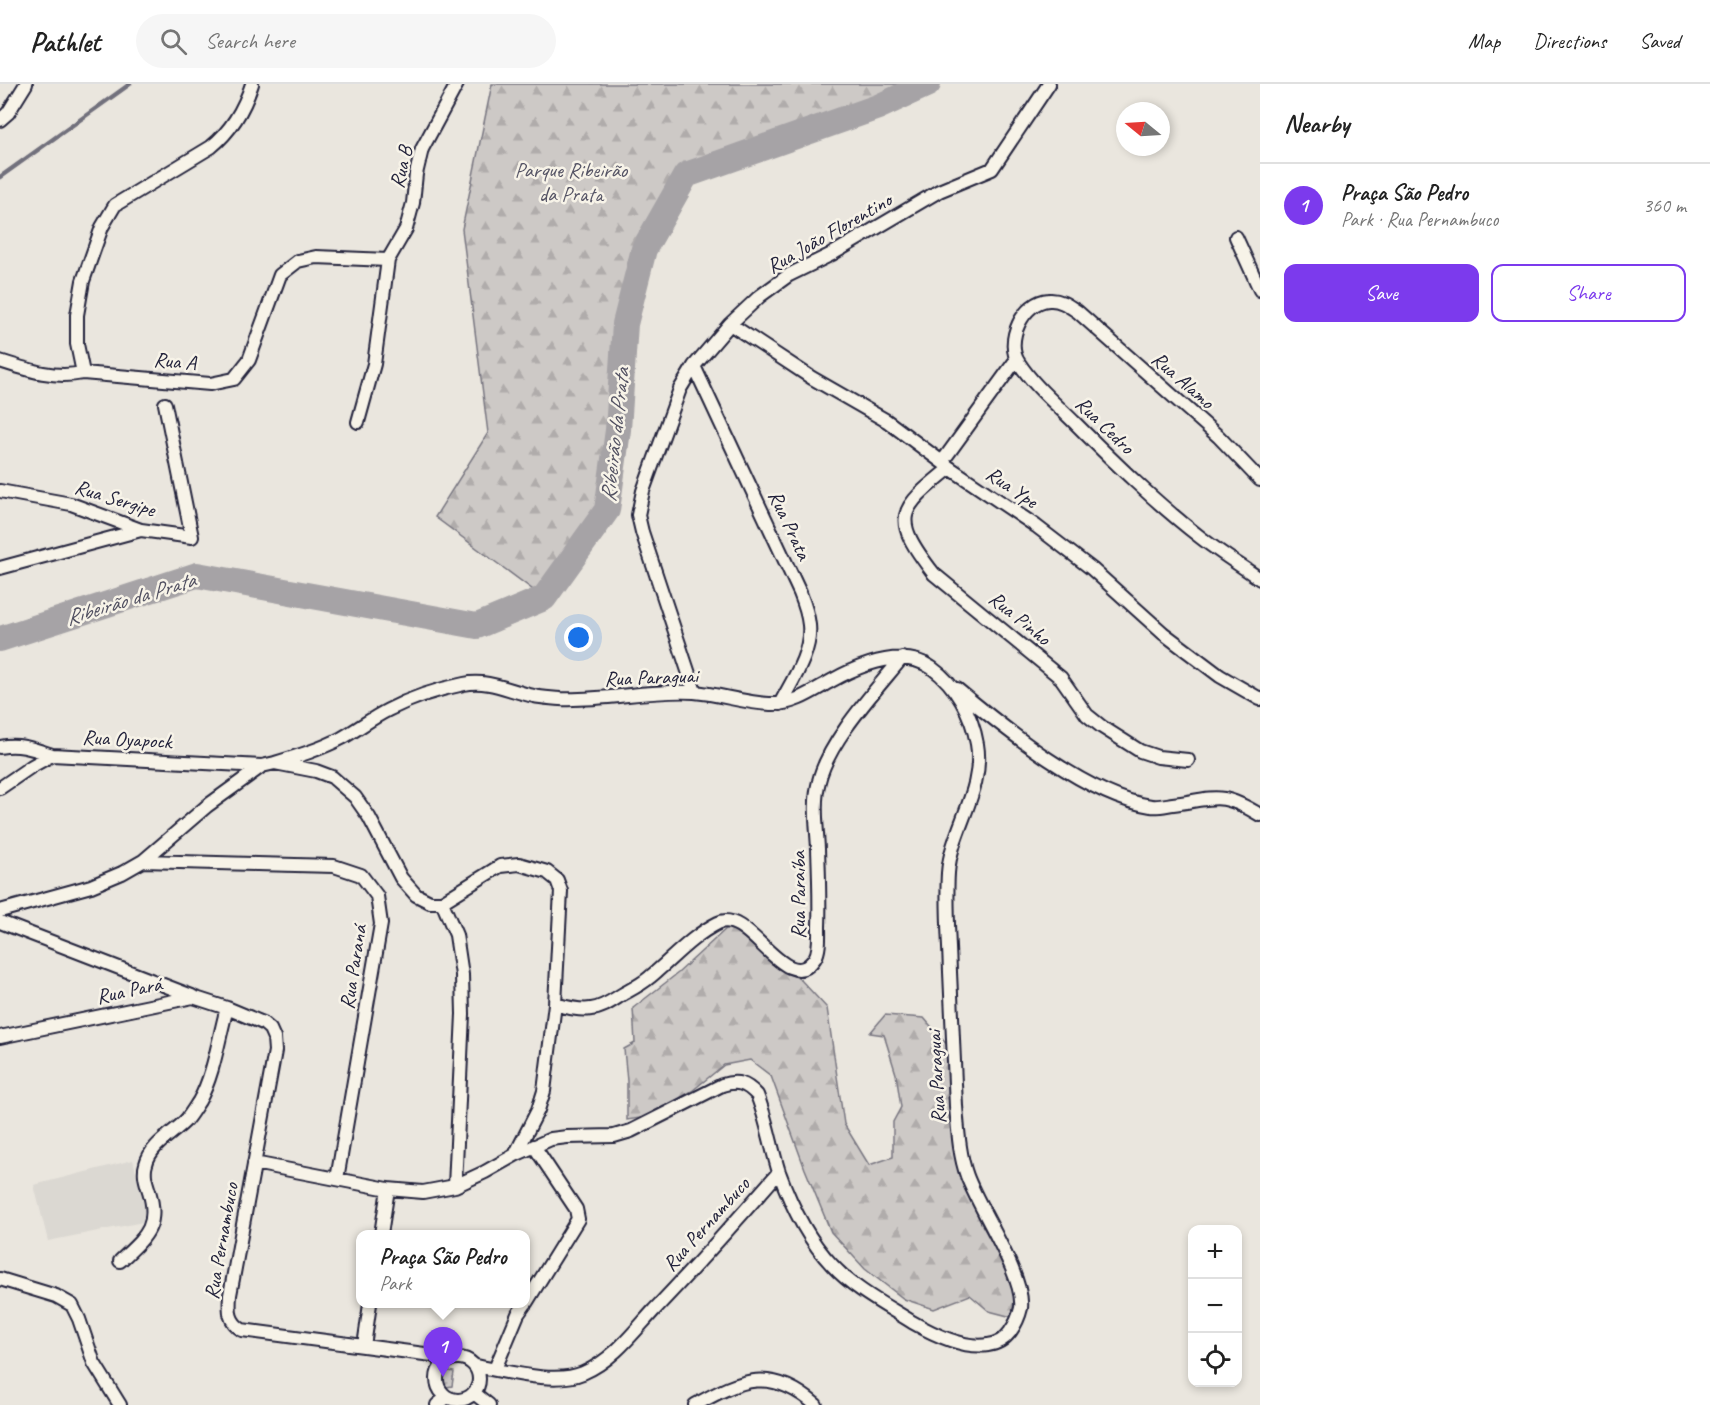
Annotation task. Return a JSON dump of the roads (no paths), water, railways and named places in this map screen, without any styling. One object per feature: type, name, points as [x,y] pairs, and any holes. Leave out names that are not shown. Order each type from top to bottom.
[{"type":"street","points":[[0,120],[8,113],[26,84]]},
{"type":"street","points":[[83,373],[77,344],[77,315],[83,281],[102,227],[115,205],[223,137],[233,125],[247,100],[252,84]]},
{"type":"street","name":"Rua B","points":[[388,260],[406,229],[422,149],[457,84]]},
{"type":"street","name":"Rua João Florentino","points":[[695,692],[638,515],[643,491],[677,399],[694,366],[730,324],[760,296],[789,274],[832,254],[939,191],[992,169],[1050,84]]},
{"type":"street","points":[[1236,237],[1260,290]]},
{"type":"street","name":"Rua A","points":[[0,361],[51,375],[83,373],[210,384],[234,379],[249,360],[280,275],[297,261],[316,257],[388,260]]},
{"type":"street","points":[[358,422],[374,364],[388,260]]},
{"type":"street","name":"Rua Alamo","points":[[1016,360],[1014,342],[1017,326],[1037,302],[1050,299],[1064,303],[1219,437],[1260,480]]},
{"type":"street","name":"Rua Ype","points":[[730,324],[795,367],[887,421],[946,465],[1036,526],[1092,569],[1163,633],[1220,676],[1260,699]]},
{"type":"street","points":[[946,465],[1016,360]]},
{"type":"street","name":"Rua Cedro","points":[[1016,360],[1030,379],[1104,453],[1167,510],[1202,539],[1260,579]]},
{"type":"street","name":"Rua Prata","points":[[694,366],[800,593],[810,626],[805,655],[780,704]]},
{"type":"street","name":"Rua Sergipe","points":[[4,493],[71,504],[141,530],[192,537],[165,404]]},
{"type":"street","name":"Rua Pinho","points":[[946,465],[908,505],[905,515],[905,527],[918,554],[934,574],[1061,678],[1088,715],[1102,727],[1140,751],[1158,757],[1188,760]]},
{"type":"street","points":[[0,568],[141,530]]},
{"type":"street","name":"Rua Paraguai","points":[[254,1163],[388,1189],[423,1192],[455,1186],[551,1139],[614,1136],[631,1131],[722,1085],[732,1082],[741,1083],[750,1087],[757,1095],[779,1172],[795,1210],[812,1240],[832,1266],[860,1289],[921,1327],[974,1346],[992,1345],[1004,1339],[1016,1324],[1021,1306],[1020,1290],[1013,1270],[979,1204],[966,1172],[958,1134],[947,912],[948,868],[972,794],[977,769],[977,747],[971,724],[959,698],[944,678],[927,664],[903,658],[879,661],[837,678],[804,696],[780,704],[750,703],[695,692],[562,699],[535,696],[496,684],[478,682],[458,685],[392,707],[342,738],[315,750],[262,766]]},
{"type":"street","name":"Rua Paraíba","points":[[555,1004],[573,1009],[591,1009],[609,1003],[648,979],[694,939],[721,921],[734,921],[745,928],[780,962],[793,968],[806,966],[816,957],[819,941],[820,890],[816,808],[818,782],[826,761],[840,738],[903,658]]},
{"type":"street","points":[[944,678],[997,722],[1041,754],[1118,798],[1153,807],[1221,797],[1235,800],[1260,815]]},
{"type":"street","points":[[0,747],[25,746],[52,755]]},
{"type":"street","name":"Rua Oyapock","points":[[0,788],[52,755],[262,766]]},
{"type":"street","points":[[275,763],[316,771],[332,777],[356,797],[401,878],[416,895],[430,902],[442,902],[500,866],[519,864],[547,872],[557,880],[561,891],[555,1004],[544,1091],[538,1110],[515,1155]]},
{"type":"street","points":[[0,911],[91,886],[122,873],[143,861],[207,806],[262,766]]},
{"type":"street","name":"Rua Paraná","points":[[143,861],[334,866],[361,875],[377,896],[381,924],[337,1179]]},
{"type":"street","points":[[442,902],[456,935],[462,975],[463,1014],[455,1186]]},
{"type":"street","points":[[0,922],[193,997]]},
{"type":"street","name":"Rua Pará","points":[[0,1037],[193,997],[263,1023]]},
{"type":"street","points":[[120,1261],[142,1239],[152,1223],[154,1207],[145,1178],[146,1163],[152,1150],[186,1119],[200,1099],[212,1067],[227,1008]]},
{"type":"street","name":"Rua Pernambuco","points":[[263,1023],[270,1029],[274,1038],[275,1051],[230,1295],[229,1315],[234,1325],[242,1330],[432,1355],[446,1362]]},
{"type":"street","points":[[530,1295],[578,1219],[576,1209],[534,1146]]},
{"type":"street","name":"Rua Pernambuco","points":[[475,1366],[566,1377],[582,1374],[608,1359],[706,1256],[779,1172]]},
{"type":"street","points":[[382,1230],[388,1189]]},
{"type":"street","points":[[0,1279],[56,1296],[72,1305],[94,1363],[120,1405]]},
{"type":"street","points":[[364,1346],[369,1308]]},
{"type":"street","points":[[495,1369],[522,1308]]},
{"type":"street","points":[[458,1358],[470,1361],[475,1366],[479,1380],[474,1393],[462,1400],[443,1394],[438,1383],[439,1371],[446,1362],[458,1358]]},
{"type":"street","points":[[695,1405],[725,1388],[745,1382],[767,1380],[784,1383],[802,1392],[816,1405]]},
{"type":"street","points":[[474,1393],[489,1405]]},
{"type":"street","points":[[437,1405],[447,1397]]},
{"type":"waterway","points":[[0,177],[130,84]]},
{"type":"waterway","name":"Ribeirão da Prata","points":[[0,639],[197,575],[477,626],[544,598],[607,510],[618,430],[625,324],[644,249],[686,175],[878,107],[928,84]]},
{"type":"place","name":"Praça São Pedro","points":[[443,1377]]},
{"type":"park label","name":"Parque Ribeirão da Prata","points":[[571,182]]}]
